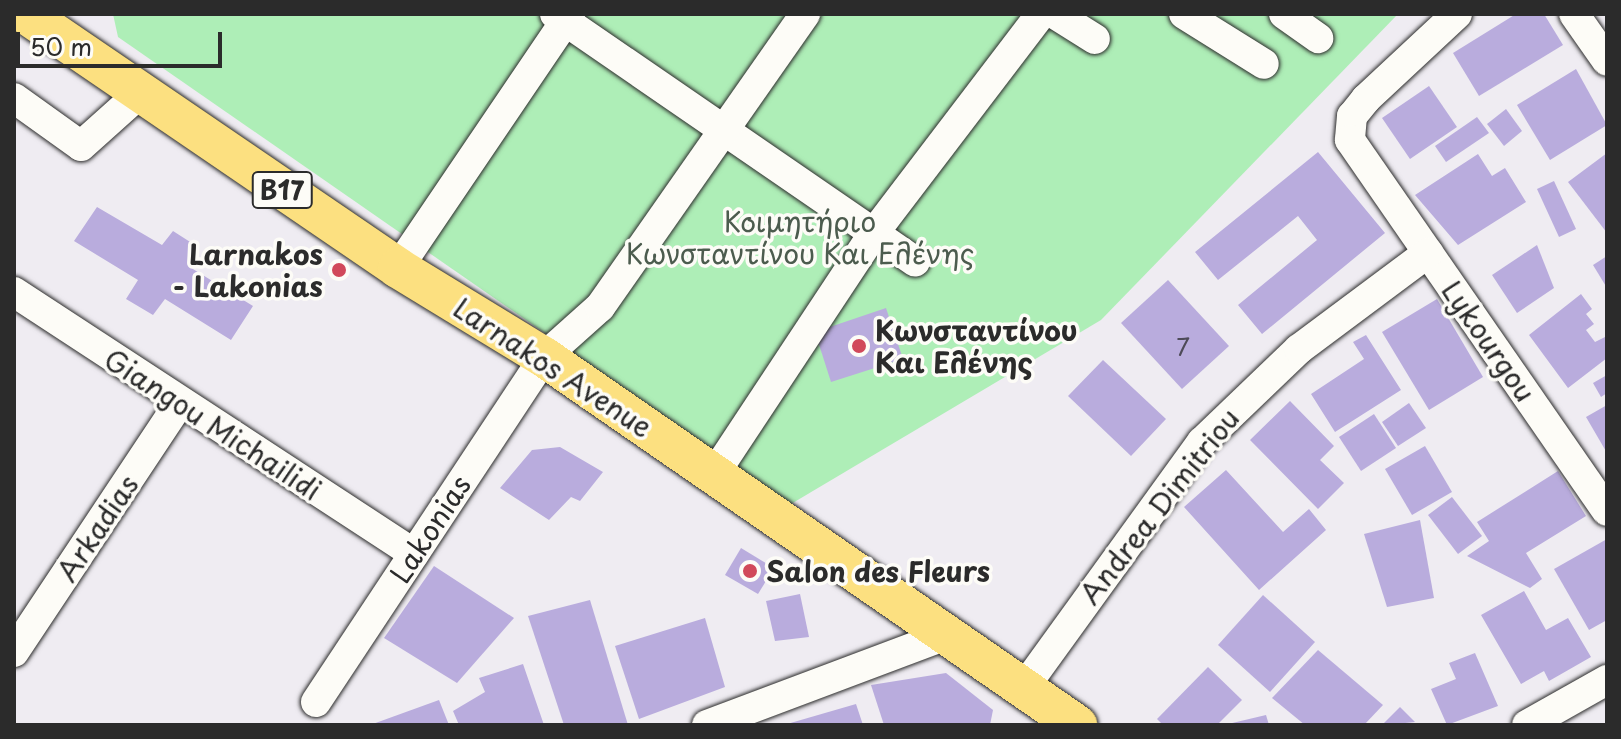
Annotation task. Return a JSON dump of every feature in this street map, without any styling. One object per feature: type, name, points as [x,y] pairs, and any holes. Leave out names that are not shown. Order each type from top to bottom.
[{"type":"main road","name":"Larnakos Avenue","points":[[26,14],[398,268],[544,357],[1077,725]]},
{"type":"street","name":"Lakonias","points":[[316,702],[544,357],[600,307],[805,14]]},
{"type":"street","points":[[715,473],[874,233],[1041,14]]},
{"type":"street","points":[[1055,14],[1095,39]]},
{"type":"street","points":[[1184,14],[1264,64]]},
{"type":"street","points":[[1284,14],[1318,38]]},
{"type":"street","name":"Lykourgou","points":[[1457,14],[1352,116],[1350,140],[1607,511]]},
{"type":"street","points":[[1574,14],[1607,61]]},
{"type":"street","points":[[398,268],[563,16],[722,130],[915,261]]},
{"type":"street","points":[[14,98],[81,146],[140,93]]},
{"type":"street","name":"Andrea Dimitriou","points":[[1023,689],[1202,442],[1299,349],[1428,253]]},
{"type":"street","name":"Giangou Michailidi","points":[[14,292],[179,404],[414,554]]},
{"type":"street","name":"Arkadias","points":[[14,652],[179,404]]},
{"type":"street","points":[[707,725],[946,635]]},
{"type":"street","points":[[1527,725],[1607,680]]},
{"type":"green space","name":"Κοιμητήριο Κωνσταντίνου Και Ελένης","points":[[113,14],[1398,14],[1101,320],[791,504],[118,37]]},
{"type":"building","points":[[1516,14],[1544,14],[1563,45],[1479,96],[1453,53]]},
{"type":"building","points":[[1576,69],[1607,125],[1550,160],[1517,105]]},
{"type":"building","points":[[1429,86],[1457,127],[1410,159],[1382,118]]},
{"type":"building","points":[[1506,109],[1522,131],[1504,146],[1487,124]]},
{"type":"building","points":[[1477,117],[1489,133],[1446,162],[1435,146]]},
{"type":"building","points":[[1318,152],[1385,233],[1262,334],[1238,305],[1317,240],[1298,216],[1218,280],[1195,252]]},
{"type":"building","points":[[1607,153],[1607,233],[1568,182]]},
{"type":"building","points":[[1478,154],[1492,176],[1505,168],[1526,202],[1458,245],[1415,195]]},
{"type":"building","points":[[1554,181],[1576,229],[1559,237],[1537,189]]},
{"type":"building","points":[[97,207],[162,245],[173,231],[198,247],[188,266],[253,306],[231,340],[165,299],[153,315],[126,299],[138,280],[74,241]]},
{"type":"building","points":[[1537,245],[1554,288],[1517,313],[1492,275]]},
{"type":"building","points":[[1607,256],[1607,288],[1593,265]]},
{"type":"building","points":[[1168,280],[1229,346],[1182,389],[1121,323]]},
{"type":"building","points":[[1581,294],[1592,309],[1586,314],[1594,324],[1586,330],[1595,342],[1607,336],[1607,358],[1568,388],[1529,335]]},
{"type":"building","points":[[1437,299],[1483,377],[1429,410],[1382,332]]},
{"type":"building","name":"Κωνσταντίνου Και Ελένης","points":[[886,308],[903,359],[831,382],[815,332]]},
{"type":"building","points":[[1366,335],[1401,390],[1335,432],[1311,394],[1364,359],[1353,342]]},
{"type":"building","points":[[1103,360],[1166,419],[1131,456],[1068,396]]},
{"type":"building","points":[[1607,375],[1607,393],[1601,397],[1593,383]]},
{"type":"building","points":[[1290,401],[1334,446],[1320,460],[1344,483],[1318,509],[1250,440]]},
{"type":"building","points":[[1409,403],[1426,428],[1398,446],[1382,422]]},
{"type":"building","points":[[1607,405],[1607,453],[1586,417]]},
{"type":"building","points":[[1374,414],[1396,448],[1361,471],[1339,437]]},
{"type":"building","points":[[1425,446],[1452,492],[1412,515],[1385,469]]},
{"type":"building","points":[[560,447],[603,472],[580,501],[571,497],[549,520],[500,488],[532,450]]},
{"type":"building","points":[[1226,470],[1283,532],[1309,509],[1326,530],[1259,590],[1184,507]]},
{"type":"building","points":[[1558,471],[1586,516],[1526,553],[1542,579],[1530,588],[1467,556],[1489,541],[1477,522]]},
{"type":"building","points":[[1452,497],[1482,536],[1458,554],[1428,515]]},
{"type":"building","points":[[1420,520],[1434,598],[1387,607],[1364,534]]},
{"type":"building","points":[[1607,539],[1607,620],[1589,630],[1554,569]]},
{"type":"building","name":"Salon des Fleurs","points":[[741,548],[774,568],[758,594],[725,575]]},
{"type":"building","points":[[434,566],[514,618],[457,683],[384,638]]},
{"type":"building","points":[[1524,591],[1546,630],[1568,618],[1591,657],[1549,681],[1544,671],[1521,684],[1481,615]]},
{"type":"building","points":[[800,594],[809,637],[775,641],[766,601]]},
{"type":"building","points":[[1263,595],[1315,642],[1270,692],[1218,645]]},
{"type":"building","points":[[590,600],[628,725],[564,725],[528,616]]},
{"type":"building","points":[[705,618],[725,687],[639,719],[615,646]]},
{"type":"building","points":[[1318,650],[1383,705],[1364,725],[1305,725],[1272,698]]},
{"type":"building","points":[[1475,653],[1498,706],[1447,725],[1431,689],[1456,679],[1449,663]]},
{"type":"building","points":[[523,664],[544,725],[459,725],[453,711],[485,692],[479,678]]},
{"type":"building","points":[[1208,667],[1242,700],[1217,725],[1163,725],[1157,719]]},
{"type":"building","points":[[946,673],[993,710],[990,725],[884,725],[871,685]]},
{"type":"building","points":[[439,700],[449,725],[370,725]]},
{"type":"building","points":[[856,704],[863,725],[787,725],[787,724]]},
{"type":"building","points":[[1400,707],[1415,722],[1386,725],[1384,723]]},
{"type":"building","points":[[1266,715],[1269,725],[1228,725],[1228,724]]},
{"type":"place","name":"Larnakos - Lakonias","points":[[339,270]]},
{"type":"place","name":"Κωνσταντίνου Και Ελένης","points":[[859,346]]},
{"type":"place","name":"Salon des Fleurs","points":[[750,571]]}]
